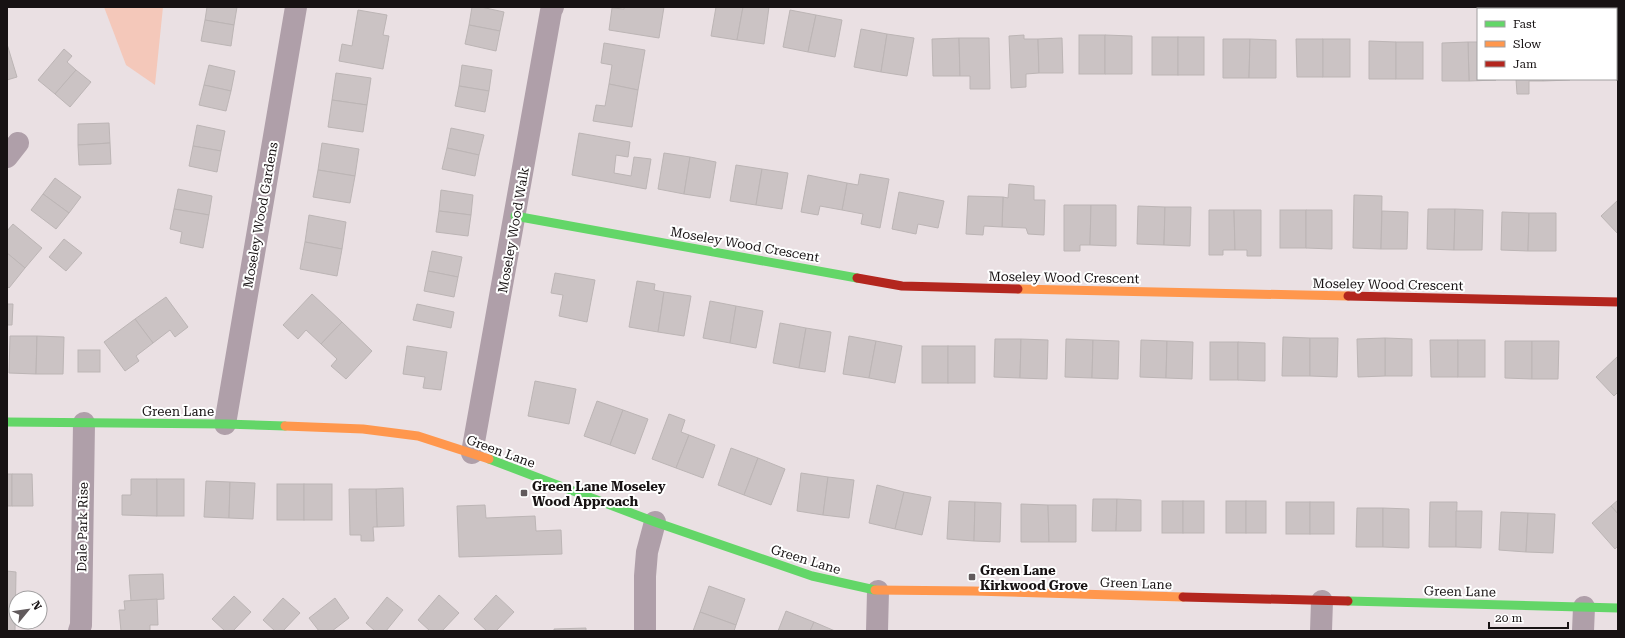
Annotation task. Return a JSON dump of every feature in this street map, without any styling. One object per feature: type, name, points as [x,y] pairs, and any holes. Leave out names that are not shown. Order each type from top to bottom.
[{"type":"street","name":"Moseley Wood Gardens","points":[[225,424],[296,7]]},
{"type":"street","name":"Moseley Wood Walk","points":[[472,453],[516,216],[551,11],[553,7]]},
{"type":"street","name":"Moseley Wood Crescent","points":[[516,216],[902,286],[1618,302]]},
{"type":"street","name":"Green Lane","points":[[7,422],[225,424],[363,429],[418,436],[472,453],[655,522],[812,576],[878,591],[973,591],[1618,608]]},
{"type":"street","name":"Dale Park Rise","points":[[79,631],[81,625],[84,423]]},
{"type":"street","points":[[645,631],[644,576],[647,552],[655,522]]},
{"type":"street","points":[[877,631],[878,591]]},
{"type":"street","points":[[1321,631],[1322,601]]},
{"type":"street","points":[[1583,631],[1584,607]]},
{"type":"shaded area","points":[[104,7],[163,7],[155,85],[126,65]]},
{"type":"building","points":[[207,7],[237,7],[234,25],[205,20]]},
{"type":"building","points":[[472,7],[481,7],[504,12],[500,31],[469,25]]},
{"type":"building","points":[[624,7],[664,7],[659,38],[609,30],[612,8],[624,9]]},
{"type":"building","points":[[716,7],[743,7],[737,40],[711,36]]},
{"type":"building","points":[[743,7],[769,7],[764,44],[737,40]]},
{"type":"building","points":[[358,10],[387,15],[383,35],[389,36],[383,69],[339,61],[342,44],[352,46]]},
{"type":"building","points":[[790,10],[816,15],[808,52],[783,47]]},
{"type":"building","points":[[816,15],[842,20],[835,57],[808,52]]},
{"type":"building","points":[[205,20],[234,25],[231,46],[201,41]]},
{"type":"building","points":[[469,25],[500,31],[496,51],[465,44]]},
{"type":"building","points":[[861,29],[887,34],[881,72],[854,67]]},
{"type":"building","points":[[887,34],[914,38],[907,76],[881,72]]},
{"type":"building","points":[[1024,35],[1024,39],[1038,39],[1039,73],[1026,74],[1026,87],[1011,88],[1009,36]]},
{"type":"building","points":[[1079,35],[1105,35],[1105,74],[1079,74]]},
{"type":"building","points":[[1105,35],[1132,36],[1132,74],[1105,74]]},
{"type":"building","points":[[1152,37],[1178,37],[1178,75],[1152,75]]},
{"type":"building","points":[[1178,37],[1204,37],[1204,75],[1178,75]]},
{"type":"building","points":[[959,38],[960,76],[933,76],[932,39]]},
{"type":"building","points":[[959,38],[989,38],[990,89],[970,89],[970,76],[960,76]]},
{"type":"building","points":[[1062,38],[1063,73],[1039,73],[1038,39]]},
{"type":"building","points":[[1223,39],[1250,39],[1249,78],[1223,78]]},
{"type":"building","points":[[1250,39],[1276,40],[1276,78],[1249,78]]},
{"type":"building","points":[[1296,39],[1323,39],[1323,77],[1297,77]]},
{"type":"building","points":[[1323,39],[1350,39],[1350,77],[1323,77]]},
{"type":"building","points":[[1369,41],[1396,42],[1396,79],[1369,79]]},
{"type":"building","points":[[1396,42],[1423,42],[1423,79],[1396,79]]},
{"type":"building","points":[[1468,42],[1477,42],[1477,80],[1496,80],[1469,81]]},
{"type":"building","points":[[1468,42],[1469,81],[1442,81],[1442,43]]},
{"type":"building","points":[[604,43],[645,50],[638,90],[609,84],[612,65],[601,63]]},
{"type":"building","points":[[7,44],[17,77],[7,80]]},
{"type":"building","points":[[64,49],[72,56],[67,62],[76,70],[55,94],[38,80]]},
{"type":"building","points":[[1618,54],[1618,82],[1616,80]]},
{"type":"building","points":[[209,65],[235,71],[231,91],[204,85]]},
{"type":"building","points":[[462,65],[492,70],[489,91],[459,86]]},
{"type":"building","points":[[76,70],[91,82],[70,107],[55,94]]},
{"type":"building","points":[[336,73],[371,78],[367,105],[332,100]]},
{"type":"building","points":[[1516,80],[1543,80],[1529,81],[1529,94],[1517,94]]},
{"type":"building","points":[[1543,80],[1570,80],[1543,81]]},
{"type":"building","points":[[609,84],[638,90],[632,127],[593,121],[596,105],[605,106]]},
{"type":"building","points":[[204,85],[231,91],[226,111],[199,105]]},
{"type":"building","points":[[459,86],[489,91],[485,112],[455,106]]},
{"type":"building","points":[[332,100],[367,105],[363,132],[328,127]]},
{"type":"building","points":[[109,123],[110,143],[78,145],[78,124]]},
{"type":"building","points":[[197,125],[225,131],[221,151],[193,146]]},
{"type":"building","points":[[451,128],[484,135],[479,155],[447,148]]},
{"type":"building","points":[[579,133],[630,142],[628,157],[616,155],[614,173],[631,176],[634,157],[651,159],[646,189],[572,175]]},
{"type":"building","points":[[110,143],[111,164],[79,165],[78,145]]},
{"type":"building","points":[[322,143],[359,149],[355,176],[318,170]]},
{"type":"building","points":[[193,146],[221,151],[217,172],[189,166]]},
{"type":"building","points":[[447,148],[479,155],[475,176],[442,169]]},
{"type":"building","points":[[664,153],[690,157],[684,194],[658,189]]},
{"type":"building","points":[[690,157],[716,162],[710,198],[684,194]]},
{"type":"building","points":[[736,165],[762,169],[756,205],[730,201]]},
{"type":"building","points":[[762,169],[788,173],[782,209],[756,205]]},
{"type":"building","points":[[318,170],[355,176],[350,203],[313,197]]},
{"type":"building","points":[[860,174],[889,179],[880,228],[861,224],[863,214],[842,210],[847,183],[858,185]]},
{"type":"building","points":[[808,175],[847,183],[842,210],[820,206],[818,215],[801,212]]},
{"type":"building","points":[[55,178],[81,197],[69,213],[43,194]]},
{"type":"building","points":[[1009,184],[1034,186],[1034,200],[1045,200],[1044,235],[1028,234],[1026,228],[1002,227],[1003,197],[1008,198]]},
{"type":"building","points":[[178,189],[212,196],[209,215],[174,209]]},
{"type":"building","points":[[441,190],[473,195],[471,215],[439,211]]},
{"type":"building","points":[[899,192],[944,201],[938,228],[918,224],[916,234],[892,229]]},
{"type":"building","points":[[43,194],[69,213],[56,229],[31,210]]},
{"type":"building","points":[[1354,195],[1382,196],[1381,249],[1353,248]]},
{"type":"building","points":[[968,196],[1003,197],[1002,227],[984,226],[983,235],[966,234]]},
{"type":"building","points":[[1618,200],[1618,234],[1601,216]]},
{"type":"building","points":[[1064,205],[1091,205],[1090,245],[1080,245],[1080,251],[1064,251]]},
{"type":"building","points":[[1091,205],[1116,205],[1116,246],[1090,245]]},
{"type":"building","points":[[1138,206],[1165,207],[1164,245],[1137,244]]},
{"type":"building","points":[[1165,207],[1191,207],[1190,246],[1164,245]]},
{"type":"building","points":[[174,209],[209,215],[203,248],[180,243],[182,232],[170,229]]},
{"type":"building","points":[[1428,209],[1455,209],[1454,250],[1427,249]]},
{"type":"building","points":[[1455,209],[1483,210],[1482,250],[1454,250]]},
{"type":"building","points":[[1209,210],[1234,210],[1235,250],[1223,250],[1223,255],[1209,255]]},
{"type":"building","points":[[1234,210],[1261,210],[1261,256],[1247,256],[1247,250],[1235,250]]},
{"type":"building","points":[[1280,210],[1306,210],[1306,248],[1280,248]]},
{"type":"building","points":[[1306,210],[1332,210],[1332,249],[1306,248]]},
{"type":"building","points":[[439,211],[471,215],[468,236],[436,232]]},
{"type":"building","points":[[1382,211],[1408,212],[1407,249],[1381,249]]},
{"type":"building","points":[[1502,212],[1529,213],[1528,251],[1501,250]]},
{"type":"building","points":[[1529,213],[1556,213],[1556,251],[1528,251]]},
{"type":"building","points":[[309,215],[346,222],[342,249],[305,242]]},
{"type":"building","points":[[13,224],[42,248],[25,268],[7,253],[7,231]]},
{"type":"building","points":[[64,239],[82,253],[66,271],[49,257]]},
{"type":"building","points":[[305,242],[342,249],[337,276],[300,269]]},
{"type":"building","points":[[432,251],[462,257],[458,277],[428,271]]},
{"type":"building","points":[[7,253],[25,268],[9,288],[7,286]]},
{"type":"building","points":[[428,271],[458,277],[454,297],[424,291]]},
{"type":"building","points":[[555,273],[595,280],[587,322],[559,316],[563,295],[551,293]]},
{"type":"building","points":[[637,281],[655,284],[654,290],[664,292],[658,332],[629,327]]},
{"type":"building","points":[[664,292],[691,296],[684,336],[658,332]]},
{"type":"building","points":[[312,294],[342,322],[321,344],[306,330],[298,339],[283,325]]},
{"type":"building","points":[[166,297],[188,327],[175,337],[170,330],[153,343],[135,319]]},
{"type":"building","points":[[710,301],[736,306],[730,343],[703,338]]},
{"type":"building","points":[[7,304],[13,304],[12,325],[7,325]]},
{"type":"building","points":[[417,304],[454,312],[451,328],[413,320]]},
{"type":"building","points":[[736,306],[763,311],[756,348],[730,343]]},
{"type":"building","points":[[135,319],[153,343],[136,356],[139,361],[125,371],[104,342]]},
{"type":"building","points":[[342,322],[372,351],[346,379],[331,366],[337,359],[321,344]]},
{"type":"building","points":[[780,323],[806,328],[799,368],[773,363]]},
{"type":"building","points":[[806,328],[831,332],[825,372],[799,368]]},
{"type":"building","points":[[10,336],[37,336],[36,374],[9,373]]},
{"type":"building","points":[[37,336],[64,337],[63,374],[36,374]]},
{"type":"building","points":[[849,336],[876,341],[869,378],[843,374]]},
{"type":"building","points":[[1283,337],[1310,338],[1310,376],[1282,376]]},
{"type":"building","points":[[1310,338],[1338,338],[1337,377],[1310,376]]},
{"type":"building","points":[[1385,338],[1412,339],[1412,376],[1385,376]]},
{"type":"building","points":[[1385,338],[1385,376],[1358,377],[1357,339]]},
{"type":"building","points":[[995,339],[1021,339],[1020,378],[994,377]]},
{"type":"building","points":[[1021,339],[1048,340],[1047,379],[1020,378]]},
{"type":"building","points":[[1066,339],[1093,340],[1092,378],[1065,377]]},
{"type":"building","points":[[1093,340],[1119,341],[1118,379],[1092,378]]},
{"type":"building","points":[[1141,340],[1167,341],[1166,378],[1140,377]]},
{"type":"building","points":[[1430,340],[1458,340],[1458,377],[1431,377]]},
{"type":"building","points":[[1458,340],[1485,340],[1485,377],[1458,377]]},
{"type":"building","points":[[876,341],[902,346],[895,383],[869,378]]},
{"type":"building","points":[[1167,341],[1193,342],[1192,379],[1166,378]]},
{"type":"building","points":[[1505,341],[1532,341],[1532,379],[1505,378]]},
{"type":"building","points":[[1532,341],[1559,341],[1558,379],[1532,379]]},
{"type":"building","points":[[1210,342],[1238,342],[1238,380],[1210,380]]},
{"type":"building","points":[[1238,342],[1265,343],[1265,381],[1238,380]]},
{"type":"building","points":[[407,346],[447,352],[441,390],[423,388],[425,377],[403,374]]},
{"type":"building","points":[[922,346],[948,346],[948,383],[922,383]]},
{"type":"building","points":[[948,346],[975,346],[975,383],[948,383]]},
{"type":"building","points":[[78,350],[100,350],[100,372],[78,372]]},
{"type":"building","points":[[1618,356],[1618,392],[1614,396],[1596,377]]},
{"type":"building","points":[[535,381],[576,389],[569,424],[528,416]]},
{"type":"building","points":[[597,401],[623,410],[610,445],[584,436]]},
{"type":"building","points":[[623,410],[648,419],[635,454],[610,445]]},
{"type":"building","points":[[669,414],[685,420],[681,432],[689,435],[676,468],[652,459]]},
{"type":"building","points":[[689,435],[715,445],[703,478],[676,468]]},
{"type":"building","points":[[731,448],[758,458],[744,495],[718,485]]},
{"type":"building","points":[[758,458],[785,469],[771,505],[744,495]]},
{"type":"building","points":[[801,473],[828,477],[823,515],[797,511]]},
{"type":"building","points":[[7,474],[12,474],[12,506],[7,506]]},
{"type":"building","points":[[12,474],[32,474],[33,506],[12,506]]},
{"type":"building","points":[[828,477],[854,480],[849,518],[823,515]]},
{"type":"building","points":[[131,479],[157,479],[157,516],[122,515],[122,495],[131,495]]},
{"type":"building","points":[[157,479],[184,479],[184,516],[157,516]]},
{"type":"building","points":[[206,481],[230,482],[229,518],[204,517]]},
{"type":"building","points":[[230,482],[255,483],[253,519],[229,518]]},
{"type":"building","points":[[277,484],[304,484],[304,520],[277,520]]},
{"type":"building","points":[[304,484],[332,484],[332,520],[304,520]]},
{"type":"building","points":[[877,485],[904,492],[895,529],[869,523]]},
{"type":"building","points":[[403,488],[404,526],[377,527],[376,489]]},
{"type":"building","points":[[349,489],[376,489],[377,527],[373,527],[374,541],[361,541],[361,535],[350,535]]},
{"type":"building","points":[[904,492],[931,497],[922,535],[895,529]]},
{"type":"building","points":[[1093,499],[1117,499],[1116,531],[1092,531]]},
{"type":"building","points":[[1117,499],[1141,500],[1141,531],[1116,531]]},
{"type":"building","points":[[1618,500],[1618,514],[1611,506]]},
{"type":"building","points":[[949,501],[975,502],[974,541],[947,539]]},
{"type":"building","points":[[1162,501],[1183,501],[1183,533],[1162,533]]},
{"type":"building","points":[[1183,501],[1204,501],[1204,533],[1183,533]]},
{"type":"building","points":[[1226,501],[1246,501],[1246,533],[1226,533]]},
{"type":"building","points":[[1246,501],[1266,501],[1266,533],[1246,533]]},
{"type":"building","points":[[975,502],[1001,503],[1000,542],[974,541]]},
{"type":"building","points":[[1286,502],[1310,502],[1310,534],[1286,534]]},
{"type":"building","points":[[1310,502],[1334,502],[1334,534],[1310,534]]},
{"type":"building","points":[[1430,502],[1457,502],[1456,547],[1429,547]]},
{"type":"building","points":[[1021,504],[1048,505],[1049,542],[1021,542]]},
{"type":"building","points":[[485,505],[486,518],[535,516],[536,531],[561,530],[562,554],[459,557],[457,506]]},
{"type":"building","points":[[1048,505],[1076,505],[1076,542],[1049,542]]},
{"type":"building","points":[[1611,506],[1618,514],[1618,546],[1615,549],[1592,523]]},
{"type":"building","points":[[1357,508],[1383,508],[1383,547],[1356,547]]},
{"type":"building","points":[[1383,508],[1409,509],[1409,548],[1383,547]]},
{"type":"building","points":[[1456,511],[1482,511],[1481,548],[1456,547]]},
{"type":"building","points":[[1501,512],[1528,513],[1526,552],[1499,550]]},
{"type":"building","points":[[1528,513],[1555,514],[1553,553],[1526,552]]},
{"type":"building","points":[[7,571],[16,572],[16,590],[8,590],[8,630],[15,631],[7,631]]},
{"type":"building","points":[[163,574],[164,599],[131,601],[129,575]]},
{"type":"building","points":[[709,586],[745,599],[736,625],[700,612]]},
{"type":"building","points":[[439,595],[459,613],[442,631],[430,631],[418,620]]},
{"type":"building","points":[[496,595],[514,612],[496,631],[487,631],[474,619]]},
{"type":"building","points":[[234,596],[251,612],[233,631],[225,631],[212,619]]},
{"type":"building","points":[[387,597],[403,610],[386,631],[375,631],[366,623]]},
{"type":"building","points":[[283,598],[300,613],[283,631],[275,631],[263,620]]},
{"type":"building","points":[[335,598],[349,618],[332,631],[319,631],[309,618]]},
{"type":"building","points":[[157,599],[158,625],[150,625],[150,631],[121,631],[119,610],[125,610],[124,601]]},
{"type":"building","points":[[786,611],[814,622],[810,631],[778,631]]},
{"type":"building","points":[[700,612],[736,625],[734,631],[693,631]]},
{"type":"building","points":[[814,622],[835,631],[810,631]]},
{"type":"building","points":[[586,628],[586,631],[554,631],[554,629]]},
{"type":"traffic: fast","points":[[515,216],[857,278]]},
{"type":"traffic: fast","points":[[7,422],[285,426]]},
{"type":"traffic: fast","points":[[489,459],[655,522],[812,576],[875,590]]},
{"type":"traffic: fast","points":[[1348,601],[1618,608]]},
{"type":"traffic: slow","points":[[1018,289],[1348,296]]},
{"type":"traffic: slow","points":[[285,426],[363,429],[418,436],[489,459]]},
{"type":"traffic: slow","points":[[875,590],[973,591],[1183,597]]},
{"type":"traffic: jam","points":[[857,278],[902,286],[1018,289]]},
{"type":"traffic: jam","points":[[1348,296],[1618,302]]},
{"type":"traffic: jam","points":[[1183,597],[1348,601]]},
{"type":"place","name":"Green Lane Moseley Wood Approach","points":[[524,493]]},
{"type":"place","name":"Green Lane Kirkwood Grove","points":[[972,577]]}]
